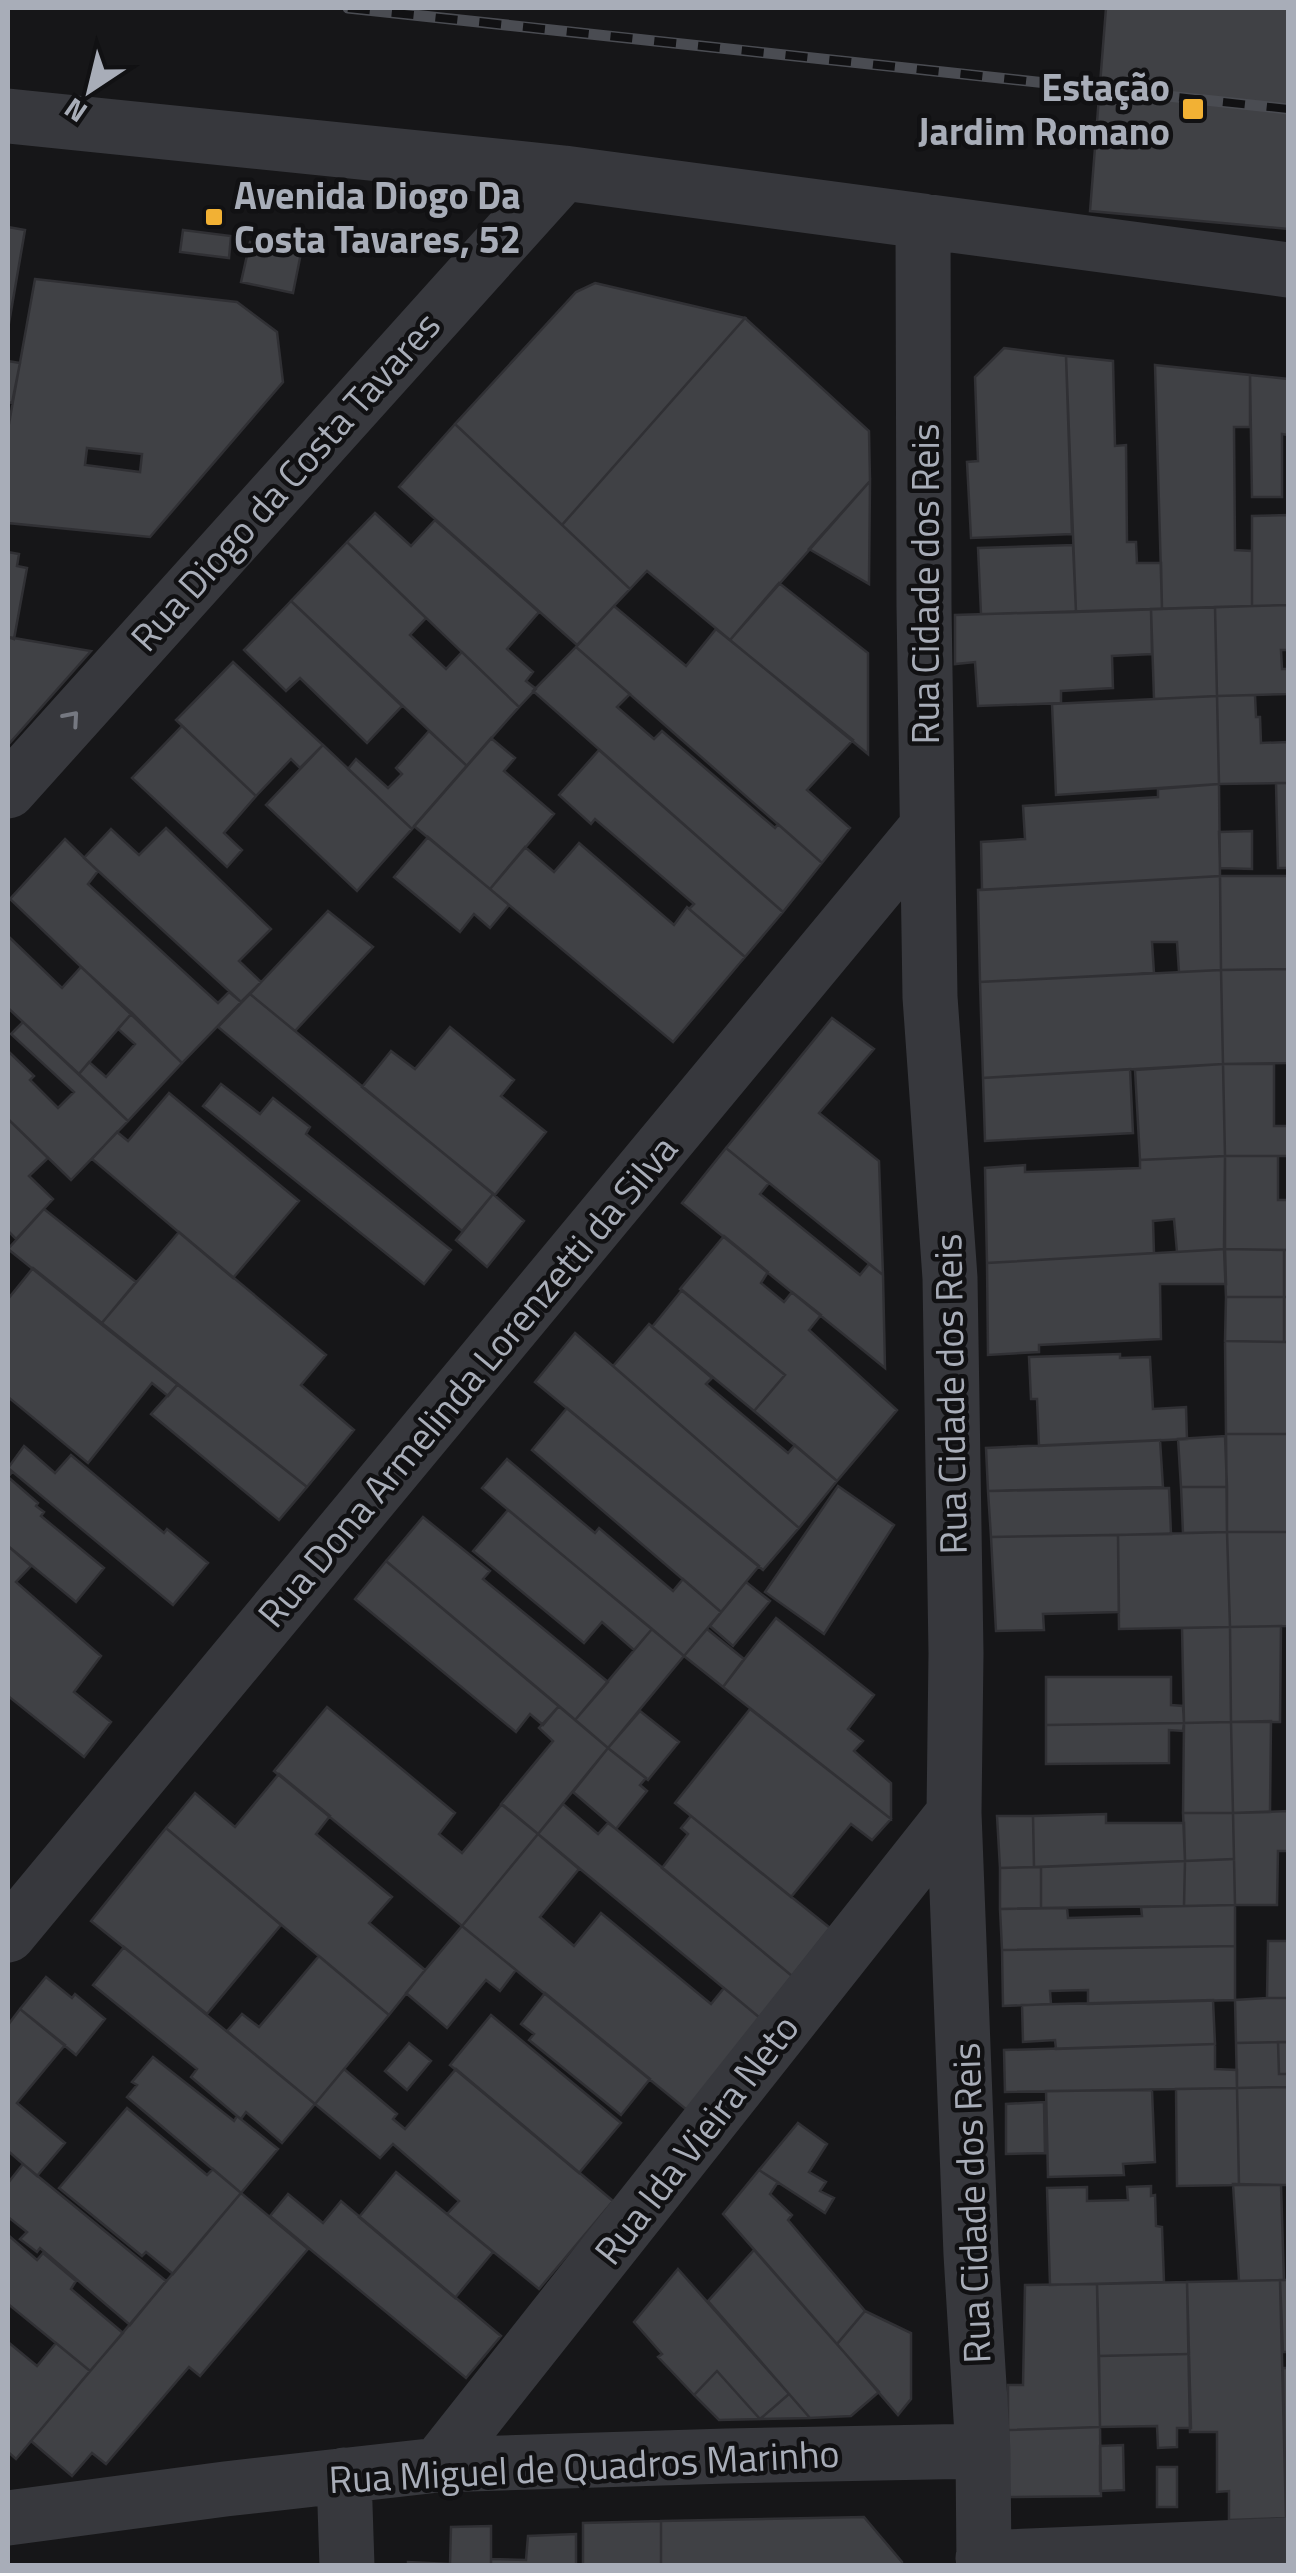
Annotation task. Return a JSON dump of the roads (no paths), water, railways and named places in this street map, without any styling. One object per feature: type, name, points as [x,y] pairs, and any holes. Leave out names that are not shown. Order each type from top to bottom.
[{"type":"street","points":[[8,116],[564,173],[1288,270]]},
{"type":"street","name":"Rua Diogo da Costa Tavares","points":[[8,791],[564,173]]},
{"type":"street","name":"Rua Cidade dos Reis","points":[[923,222],[930,997],[950,1278],[956,1653],[954,1813],[983,2451],[984,2562]]},
{"type":"street","name":"Rua Dona Armelinda Lorenzetti da Silva","points":[[8,1935],[927,826]]},
{"type":"street","name":"Rua Ida Vieira Neto","points":[[438,2465],[954,1813]]},
{"type":"street","name":"Rua Miguel de Quadros Marinho","points":[[8,2518],[438,2465],[983,2451]]},
{"type":"street","points":[[344,2475],[347,2566]]},
{"type":"street","points":[[984,2562],[1288,2545]]},
{"type":"railway","points":[[348,8],[1288,109]]},
{"type":"place","name":"Estação Jardim Romano","points":[[1193,109]]},
{"type":"place","name":"Avenida Diogo Da Costa Tavares, 52","points":[[214,217]]}]
